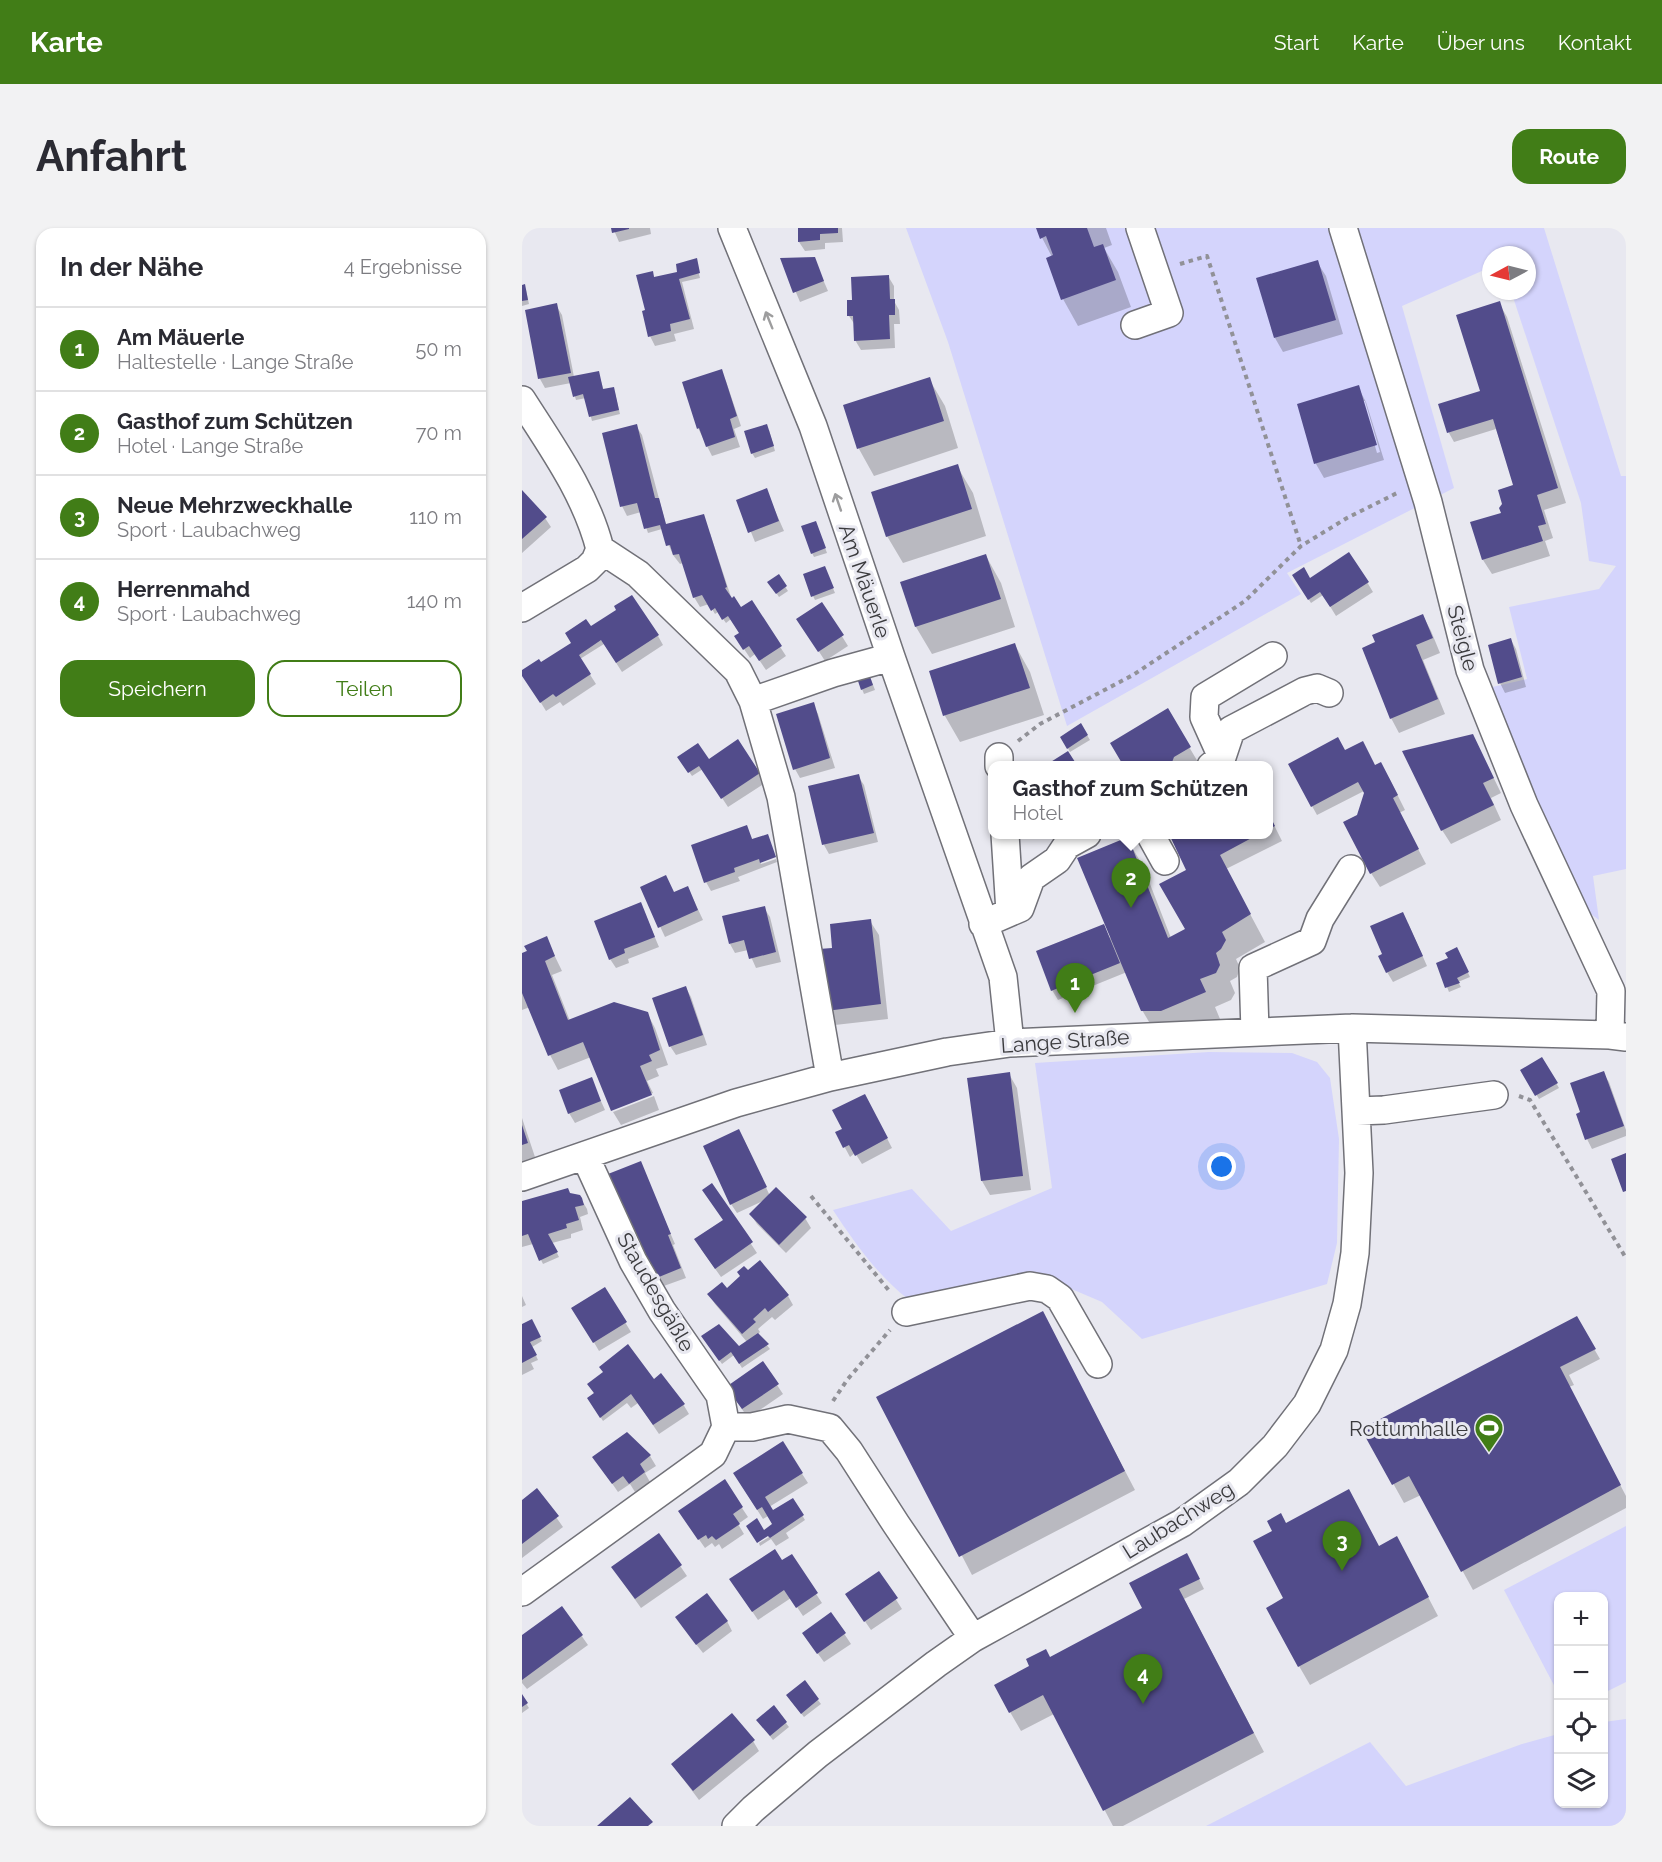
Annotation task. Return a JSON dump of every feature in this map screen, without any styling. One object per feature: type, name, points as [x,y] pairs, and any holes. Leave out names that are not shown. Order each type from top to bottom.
[{"type":"street","name":"Am Mäuerle","points":[[732,228],[813,426],[1002,977],[1010,1043]]},
{"type":"street","points":[[1134,325],[1169,313],[1140,228]]},
{"type":"street","name":"Steigle","points":[[1343,228],[1422,484],[1470,670],[1524,805],[1611,991],[1618,1036]]},
{"type":"street","points":[[522,400],[573,482],[595,531],[600,549],[595,561],[587,569],[522,608]]},
{"type":"street","points":[[600,549],[638,574],[738,671],[753,701],[781,797],[831,1077]]},
{"type":"street","points":[[1216,761],[1204,717],[1205,697],[1273,656]]},
{"type":"street","points":[[753,701],[833,673],[891,657]]},
{"type":"street","points":[[1216,761],[1231,730],[1305,691],[1317,688],[1329,693]]},
{"type":"street","points":[[1005,839],[1010,912]]},
{"type":"street","points":[[982,924],[1020,908],[1031,878],[1057,860],[1067,845],[1078,839]]},
{"type":"street","points":[[1153,839],[1165,861]]},
{"type":"street","points":[[1255,1031],[1253,968],[1312,941],[1320,919],[1351,869]]},
{"type":"street","name":"Lange Straße","points":[[522,1177],[736,1103],[831,1077],[947,1052],[1010,1043],[1352,1028],[1618,1036]]},
{"type":"street","name":"Laubachweg","points":[[736,1826],[761,1802],[852,1727],[973,1638],[1182,1523],[1239,1482],[1275,1446],[1307,1404],[1334,1350],[1347,1304],[1355,1253],[1359,1173],[1352,1028]]},
{"type":"street","points":[[1357,1111],[1384,1110],[1494,1095]]},
{"type":"street","name":"Staudesgäßle","points":[[585,1155],[633,1261],[662,1311],[720,1395],[726,1427]]},
{"type":"street","points":[[906,1312],[1030,1286],[1047,1289],[1060,1298],[1098,1364]]},
{"type":"street","points":[[522,1592],[713,1454],[722,1440],[726,1427],[752,1427],[788,1419],[830,1428],[849,1451],[973,1638]]},
{"type":"path","points":[[1155,270],[1207,256],[1301,546]]},
{"type":"path","points":[[999,761],[1041,724],[1133,675],[1245,601],[1301,546],[1347,518],[1422,484]]},
{"type":"path","points":[[1494,1095],[1520,1096],[1530,1100],[1626,1258]]},
{"type":"path","points":[[811,1196],[906,1312],[847,1380],[818,1425]]},
{"type":"shaded area","points":[[906,228],[1544,228],[1621,476],[1626,476],[1626,869],[1593,876],[1599,920],[1587,911],[1531,800],[1488,688],[1527,679],[1509,607],[1599,589],[1616,566],[1589,561],[1581,503],[1514,300],[1536,300],[1536,246],[1482,246],[1482,271],[1402,306],[1454,488],[1287,573],[1301,594],[1067,726],[948,342]]},
{"type":"shaded area","points":[[1209,1052],[1292,1053],[1317,1062],[1330,1078],[1339,1139],[1337,1243],[1327,1284],[1142,1339],[1102,1302],[1041,1276],[908,1299],[877,1269],[833,1210],[912,1189],[951,1231],[1052,1188],[1035,1063]]},
{"type":"shaded area","points":[[1626,1526],[1626,1682],[1608,1691],[1608,1592],[1554,1592],[1554,1685],[1504,1590]]},
{"type":"shaded area","points":[[1626,1719],[1626,1826],[1206,1826],[1370,1742],[1406,1786],[1522,1744],[1554,1735],[1554,1808],[1608,1808],[1608,1721]]},
{"type":"building","points":[[611,228],[629,228],[629,229],[612,233]]},
{"type":"building","points":[[798,228],[838,228],[838,233],[820,234],[820,240],[798,242]]},
{"type":"building","points":[[1036,228],[1087,228],[1094,247],[1103,244],[1116,280],[1061,300],[1046,258],[1053,255],[1046,236],[1040,239]]},
{"type":"building","points":[[815,257],[824,281],[793,293],[780,258]]},
{"type":"building","points":[[697,258],[700,273],[679,279],[690,319],[670,324],[671,331],[648,337],[642,311],[645,310],[636,275],[653,271],[654,277],[677,272],[676,264]]},
{"type":"building","points":[[1318,260],[1336,320],[1274,338],[1256,278]]},
{"type":"building","points":[[889,275],[890,299],[895,299],[895,315],[889,315],[890,339],[854,341],[853,316],[847,316],[847,300],[852,300],[851,277]]},
{"type":"building","points":[[525,284],[528,300],[522,301],[522,285]]},
{"type":"building","points":[[1500,301],[1558,488],[1537,495],[1546,524],[1538,526],[1543,541],[1482,560],[1470,522],[1501,513],[1499,508],[1502,504],[1498,490],[1513,485],[1493,419],[1447,433],[1438,404],[1480,391],[1456,315]]},
{"type":"building","points":[[557,303],[571,373],[538,379],[525,310]]},
{"type":"building","points":[[722,369],[737,416],[730,419],[735,437],[706,447],[699,428],[697,429],[682,382]]},
{"type":"building","points":[[599,371],[603,389],[614,387],[619,410],[589,417],[583,394],[573,397],[568,377]]},
{"type":"building","points":[[930,377],[944,421],[857,449],[843,405]]},
{"type":"building","points":[[1359,385],[1377,445],[1314,464],[1297,404]]},
{"type":"building","points":[[637,424],[655,498],[659,498],[666,524],[704,514],[727,587],[725,588],[741,607],[752,600],[782,646],[759,661],[749,646],[743,650],[734,636],[739,633],[728,616],[722,620],[715,608],[711,611],[702,595],[693,598],[679,554],[673,555],[670,545],[666,546],[660,525],[644,529],[637,503],[620,507],[602,433]]},
{"type":"building","points":[[767,424],[774,446],[751,454],[744,431]]},
{"type":"building","points":[[958,464],[972,509],[886,537],[871,492]]},
{"type":"building","points":[[767,488],[779,521],[748,533],[736,500]]},
{"type":"building","points":[[522,490],[547,517],[522,539]]},
{"type":"building","points":[[816,521],[826,548],[811,554],[801,526]]},
{"type":"building","points":[[1349,552],[1369,582],[1330,607],[1320,592],[1308,600],[1292,575],[1304,567],[1310,578]]},
{"type":"building","points":[[986,554],[1001,599],[915,627],[900,582]]},
{"type":"building","points":[[825,566],[834,588],[811,597],[803,574]]},
{"type":"building","points":[[779,574],[787,586],[776,594],[767,582]]},
{"type":"building","points":[[632,595],[659,635],[616,663],[601,640],[579,655],[591,674],[556,697],[553,694],[540,703],[522,676],[522,670],[539,659],[541,662],[571,643],[565,633],[586,619],[591,626],[616,610],[614,606]]},
{"type":"building","points":[[822,602],[844,635],[818,652],[796,619]]},
{"type":"building","points":[[1423,614],[1433,638],[1416,645],[1438,699],[1390,719],[1362,648],[1375,642],[1372,635]]},
{"type":"building","points":[[1511,638],[1522,677],[1498,684],[1488,645]]},
{"type":"building","points":[[1015,643],[1030,688],[943,716],[929,671]]},
{"type":"building","points":[[868,671],[873,685],[861,690],[856,675]]},
{"type":"building","points":[[814,702],[830,758],[793,770],[776,714]]},
{"type":"building","points":[[1168,708],[1191,747],[1174,757],[1172,761],[1121,761],[1110,743]]},
{"type":"building","points":[[1081,723],[1088,735],[1067,749],[1060,737]]},
{"type":"building","points":[[1473,734],[1494,778],[1483,783],[1494,805],[1441,831],[1402,751]]},
{"type":"building","points":[[1338,737],[1345,750],[1363,741],[1375,765],[1381,762],[1398,795],[1393,798],[1419,849],[1370,874],[1343,822],[1357,815],[1364,793],[1358,782],[1311,807],[1288,764]]},
{"type":"building","points":[[738,739],[760,773],[721,799],[699,766],[688,773],[677,757],[698,743],[709,759]]},
{"type":"building","points":[[1068,751],[1074,761],[1052,761]]},
{"type":"building","points":[[859,774],[874,833],[822,845],[808,786]]},
{"type":"building","points":[[747,825],[752,839],[768,834],[776,857],[760,863],[759,859],[734,868],[735,872],[704,883],[691,845]]},
{"type":"building","points":[[1123,839],[1129,839],[1168,938],[1185,929],[1159,884],[1186,870],[1171,839],[1250,839],[1220,855],[1251,914],[1222,932],[1226,940],[1216,953],[1220,965],[1216,973],[1200,979],[1206,992],[1161,1011],[1141,1011],[1077,858]]},
{"type":"building","points":[[666,875],[674,892],[688,886],[698,910],[658,928],[640,887]]},
{"type":"building","points":[[641,902],[655,937],[624,949],[625,953],[609,960],[594,921]]},
{"type":"building","points":[[765,906],[776,952],[749,959],[744,940],[729,944],[722,916]]},
{"type":"building","points":[[1403,912],[1423,956],[1386,973],[1378,956],[1382,954],[1370,926]]},
{"type":"building","points":[[871,919],[881,1004],[826,1011],[819,949],[832,948],[830,924]]},
{"type":"building","points":[[1104,924],[1120,963],[1051,991],[1036,951]]},
{"type":"building","points":[[547,936],[555,956],[545,961],[568,1020],[614,1002],[648,1012],[660,1050],[649,1055],[652,1061],[640,1066],[652,1095],[611,1111],[583,1042],[548,1056],[522,993],[522,953],[527,951],[524,946]]},
{"type":"building","points":[[1457,947],[1469,972],[1457,978],[1460,983],[1445,988],[1436,963],[1448,958],[1445,953]]},
{"type":"building","points":[[686,986],[703,1035],[669,1047],[652,998]]},
{"type":"building","points":[[1542,1057],[1558,1083],[1535,1096],[1520,1070]]},
{"type":"building","points":[[1604,1071],[1624,1126],[1585,1140],[1576,1114],[1580,1112],[1570,1083]]},
{"type":"building","points":[[1010,1072],[1023,1176],[981,1181],[967,1078]]},
{"type":"building","points":[[592,1077],[601,1101],[568,1114],[559,1090]]},
{"type":"building","points":[[865,1094],[888,1138],[855,1156],[849,1145],[843,1148],[835,1132],[842,1129],[832,1110]]},
{"type":"building","points":[[522,1125],[528,1143],[522,1145]]},
{"type":"building","points":[[739,1129],[767,1187],[730,1205],[703,1146]]},
{"type":"building","points":[[1626,1153],[1626,1191],[1623,1192],[1611,1159]]},
{"type":"building","points":[[641,1161],[671,1234],[668,1235],[681,1268],[654,1279],[608,1174]]},
{"type":"building","points":[[712,1183],[753,1242],[715,1269],[694,1239],[723,1220],[702,1190]]},
{"type":"building","points":[[776,1187],[807,1217],[779,1245],[749,1214]]},
{"type":"building","points":[[568,1188],[570,1193],[580,1195],[582,1198],[584,1205],[575,1207],[579,1220],[566,1224],[567,1228],[548,1234],[558,1252],[539,1261],[528,1234],[522,1236],[522,1201]]},
{"type":"building","points":[[760,1260],[789,1295],[768,1312],[765,1308],[753,1319],[756,1322],[742,1334],[707,1294],[722,1282],[727,1288],[740,1276],[737,1272],[744,1266],[748,1270]]},
{"type":"building","points":[[605,1287],[627,1322],[593,1343],[571,1308]]},
{"type":"building","points":[[1043,1311],[1125,1471],[959,1557],[876,1397]]},
{"type":"building","name":"Rottumhalle","points":[[1577,1316],[1596,1349],[1560,1367],[1621,1485],[1461,1572],[1409,1476],[1392,1485],[1361,1429]]},
{"type":"building","points":[[532,1319],[541,1337],[530,1342],[537,1355],[522,1363],[522,1324]]},
{"type":"building","points":[[719,1324],[739,1346],[758,1333],[769,1344],[739,1364],[731,1352],[719,1361],[701,1336]]},
{"type":"building","points":[[628,1344],[654,1379],[661,1373],[685,1404],[653,1425],[631,1394],[600,1418],[587,1398],[594,1393],[587,1384],[603,1372],[599,1367]]},
{"type":"building","points":[[763,1361],[779,1384],[742,1409],[726,1387]]},
{"type":"building","points":[[627,1432],[651,1455],[640,1464],[645,1472],[629,1484],[623,1476],[612,1484],[592,1457]]},
{"type":"building","points":[[783,1441],[803,1473],[765,1497],[773,1510],[793,1498],[804,1515],[770,1538],[768,1536],[757,1543],[746,1526],[757,1518],[764,1530],[772,1524],[762,1507],[757,1510],[733,1473]]},
{"type":"building","points":[[725,1479],[743,1507],[733,1514],[740,1524],[716,1540],[712,1536],[708,1539],[706,1535],[698,1540],[678,1511]]},
{"type":"building","points":[[537,1488],[559,1516],[522,1544],[522,1500]]},
{"type":"building","points":[[1349,1489],[1379,1546],[1397,1536],[1429,1597],[1298,1667],[1266,1608],[1283,1598],[1253,1541],[1272,1531],[1267,1521],[1281,1513],[1286,1523]]},
{"type":"building","points":[[659,1533],[682,1565],[635,1599],[611,1567]]},
{"type":"building","points":[[775,1549],[782,1560],[792,1554],[818,1593],[796,1608],[784,1590],[752,1612],[729,1579]]},
{"type":"building","points":[[1187,1553],[1200,1579],[1179,1589],[1254,1733],[1103,1811],[1043,1695],[1009,1713],[994,1685],[1029,1666],[1026,1659],[1046,1649],[1050,1657],[1142,1608],[1129,1583]]},
{"type":"building","points":[[879,1571],[898,1598],[864,1622],[845,1594]]},
{"type":"building","points":[[707,1593],[728,1621],[696,1645],[675,1617]]},
{"type":"building","points":[[562,1606],[583,1635],[522,1680],[522,1635]]},
{"type":"building","points":[[831,1612],[846,1633],[817,1654],[802,1633]]},
{"type":"building","points":[[805,1680],[819,1699],[801,1714],[786,1695]]},
{"type":"building","points":[[522,1694],[528,1703],[522,1707]]},
{"type":"building","points":[[774,1705],[787,1722],[770,1736],[756,1720]]},
{"type":"building","points":[[732,1713],[755,1740],[693,1791],[671,1764]]},
{"type":"building","points":[[630,1797],[653,1822],[648,1826],[597,1826]]},
{"type":"place","name":"Gasthof zum Schützen","points":[[1131,908]]},
{"type":"place","name":"Am Mäuerle","points":[[1075,1013]]},
{"type":"place","name":"Rottumhalle","points":[[1489,1454]]},
{"type":"place","name":"Neue Mehrzweckhalle","points":[[1342,1571]]},
{"type":"place","name":"Herrenmahd","points":[[1143,1704]]}]
